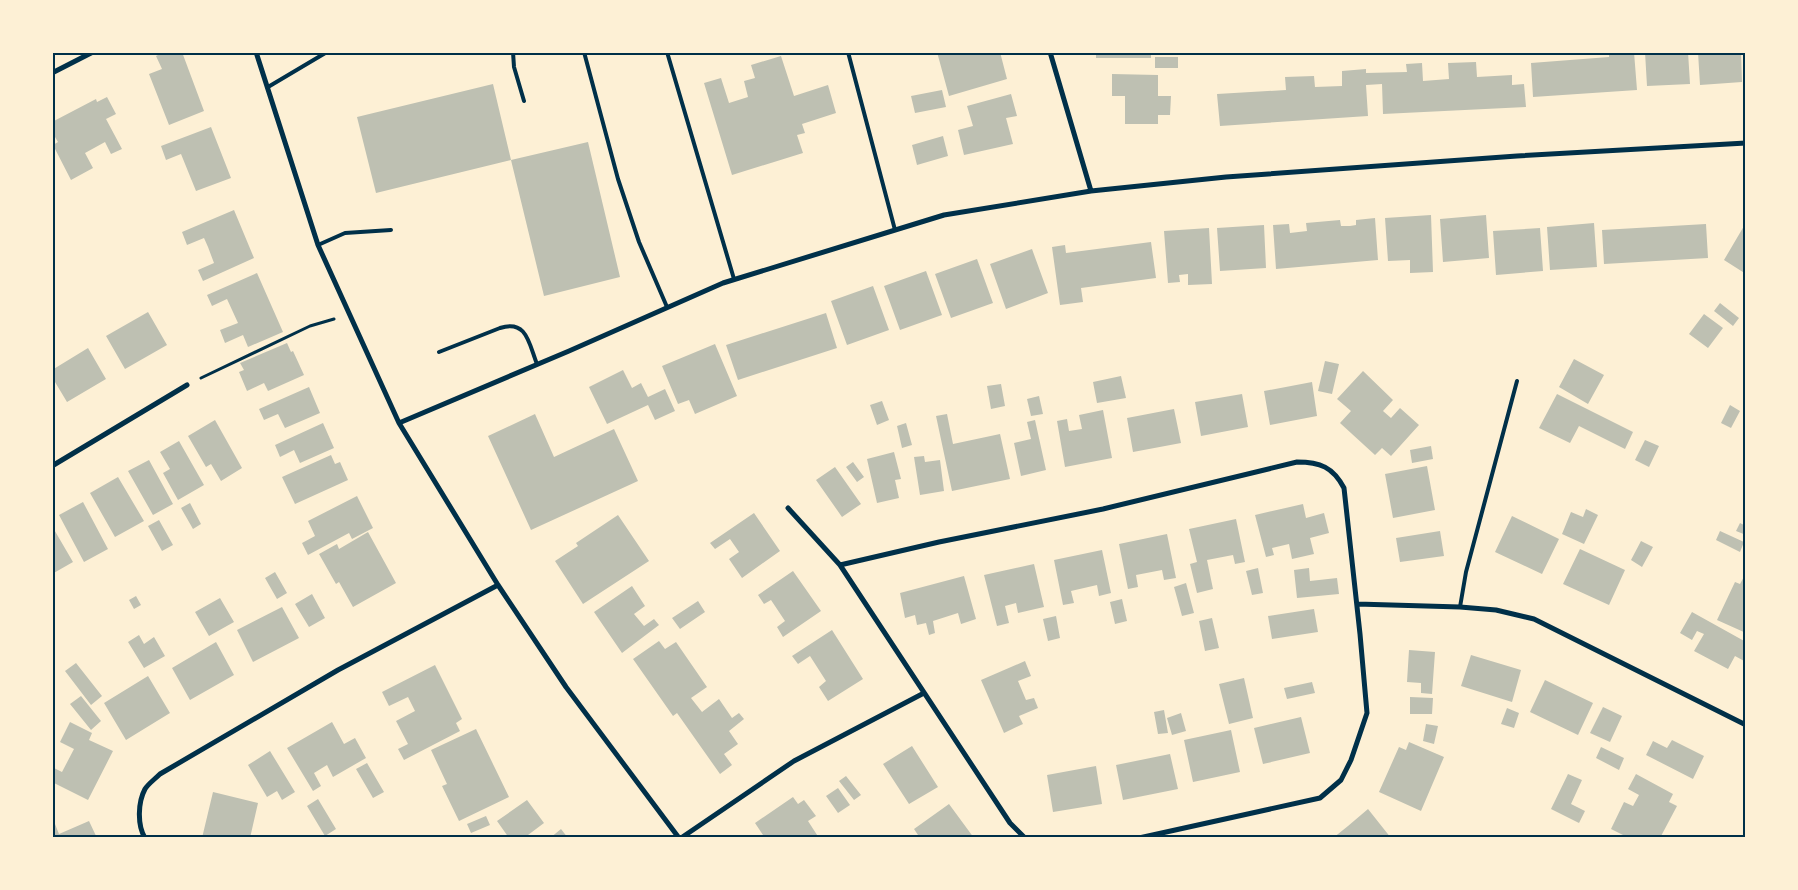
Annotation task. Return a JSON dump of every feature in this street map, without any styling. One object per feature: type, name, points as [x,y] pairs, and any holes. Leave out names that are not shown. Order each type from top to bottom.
[{"type":"street","points":[[52,73],[94,52]]},
{"type":"street","points":[[256,52],[318,245],[398,423],[498,586],[566,687],[680,838],[794,762],[924,693]]},
{"type":"street","points":[[1050,52],[1091,191]]},
{"type":"street","points":[[398,423],[734,279],[944,215],[1091,191],[1275,173],[1517,156],[1746,143]]},
{"type":"street","points":[[52,466],[187,385]]},
{"type":"street","points":[[840,566],[939,542],[1103,509],[1297,462],[1310,462],[1324,466],[1337,475],[1344,488],[1367,713],[1351,760],[1341,780],[1320,798],[1139,838]]},
{"type":"street","points":[[788,508],[840,566],[1010,823],[1025,838]]},
{"type":"street","points":[[145,838],[141,831],[140,807],[145,789],[160,774],[338,670],[498,586]]},
{"type":"street","points":[[1357,604],[1496,610],[1534,619],[1746,725]]},
{"type":"lane","points":[[268,87],[327,52]]},
{"type":"lane","points":[[513,52],[514,67],[524,101]]},
{"type":"lane","points":[[584,52],[627,206],[639,242],[667,307]]},
{"type":"lane","points":[[667,52],[734,279]]},
{"type":"lane","points":[[848,52],[895,230]]},
{"type":"lane","points":[[318,245],[345,232],[391,230]]},
{"type":"lane","points":[[439,352],[508,325],[520,328],[524,333],[536,364]]},
{"type":"lane","points":[[1460,607],[1466,572],[1517,381]]},
{"type":"path","points":[[187,385],[310,326],[349,314]]},
{"type":"building","points":[[164,52],[182,52],[204,111],[169,125],[149,74],[162,69],[156,56]]},
{"type":"building","points":[[937,52],[1000,52],[1007,79],[949,96]]},
{"type":"building","points":[[1096,52],[1151,52],[1151,58],[1096,58]]},
{"type":"building","points":[[1609,52],[1634,52],[1637,90],[1533,97],[1531,63],[1609,57]]},
{"type":"building","points":[[1645,52],[1688,52],[1690,84],[1647,86]]},
{"type":"building","points":[[1698,52],[1741,52],[1742,82],[1700,85]]},
{"type":"building","points":[[781,56],[794,96],[828,85],[836,113],[802,124],[805,133],[797,135],[803,153],[732,175],[704,83],[721,78],[729,103],[748,97],[744,81],[755,78],[751,65]]},
{"type":"building","points":[[1155,57],[1178,57],[1178,68],[1155,68]]},
{"type":"building","points":[[1476,62],[1477,77],[1512,75],[1512,85],[1524,84],[1526,107],[1383,114],[1382,84],[1366,85],[1368,116],[1220,126],[1217,94],[1286,90],[1285,77],[1314,76],[1315,87],[1342,86],[1342,71],[1366,69],[1366,73],[1407,72],[1406,64],[1422,63],[1423,81],[1449,79],[1448,63]]},
{"type":"building","points":[[1112,74],[1158,75],[1158,96],[1171,96],[1170,115],[1158,115],[1158,124],[1125,124],[1125,96],[1112,96]]},
{"type":"building","points":[[493,84],[511,160],[376,193],[357,117]]},
{"type":"building","points":[[942,90],[946,107],[915,113],[911,96]]},
{"type":"building","points":[[1011,94],[1017,116],[1006,118],[1013,144],[964,155],[958,130],[973,126],[967,106]]},
{"type":"building","points":[[107,97],[116,114],[106,119],[122,149],[111,154],[105,142],[85,153],[93,168],[71,180],[53,145],[58,142],[52,132],[52,122],[96,99],[97,102]]},
{"type":"building","points":[[211,127],[231,178],[196,191],[181,154],[166,160],[161,146]]},
{"type":"building","points":[[943,136],[948,156],[917,165],[912,145]]},
{"type":"building","points":[[588,142],[620,277],[544,296],[511,160]]},
{"type":"building","points":[[234,210],[254,258],[203,281],[198,270],[214,263],[208,247],[204,238],[187,245],[182,232]]},
{"type":"building","points":[[1431,215],[1433,272],[1410,273],[1410,260],[1388,261],[1385,218]]},
{"type":"building","points":[[1486,215],[1489,258],[1443,262],[1440,219]]},
{"type":"building","points":[[1375,218],[1378,260],[1276,269],[1273,225],[1289,224],[1290,233],[1307,231],[1306,223],[1340,220],[1341,226],[1350,226],[1356,225],[1356,220]]},
{"type":"building","points":[[1594,223],[1597,267],[1550,270],[1547,227]]},
{"type":"building","points":[[1706,224],[1708,258],[1604,264],[1602,230]]},
{"type":"building","points":[[1264,225],[1266,268],[1220,271],[1217,228]]},
{"type":"building","points":[[1744,226],[1746,227],[1746,274],[1724,260]]},
{"type":"building","points":[[1209,228],[1212,284],[1188,285],[1188,274],[1179,275],[1180,282],[1168,283],[1164,231]]},
{"type":"building","points":[[1540,228],[1543,271],[1496,275],[1493,231]]},
{"type":"building","points":[[1151,242],[1156,278],[1081,288],[1083,302],[1060,305],[1052,247],[1065,245],[1066,253]]},
{"type":"building","points":[[1032,249],[1048,293],[1006,309],[990,264]]},
{"type":"building","points":[[977,259],[993,303],[951,318],[935,274]]},
{"type":"building","points":[[926,271],[942,315],[900,330],[884,286]]},
{"type":"building","points":[[257,273],[283,332],[248,347],[243,335],[225,343],[220,330],[238,323],[227,299],[212,306],[207,295]]},
{"type":"building","points":[[873,286],[889,330],[847,345],[831,301]]},
{"type":"building","points":[[1720,303],[1739,318],[1733,326],[1714,311]]},
{"type":"building","points":[[148,312],[167,345],[125,369],[106,336]]},
{"type":"building","points":[[826,313],[837,348],[738,380],[726,345]]},
{"type":"building","points":[[1704,314],[1723,328],[1708,348],[1689,334]]},
{"type":"building","points":[[287,343],[291,352],[293,351],[304,375],[268,391],[264,383],[247,391],[239,372],[244,370],[240,363]]},
{"type":"building","points":[[715,344],[737,396],[695,414],[689,400],[678,404],[662,366]]},
{"type":"building","points":[[88,348],[106,379],[67,402],[52,377],[52,370]]},
{"type":"building","points":[[1574,359],[1604,375],[1588,404],[1559,387]]},
{"type":"building","points":[[1325,361],[1339,364],[1332,394],[1318,391]]},
{"type":"building","points":[[623,370],[632,388],[641,383],[648,397],[665,389],[675,411],[655,420],[648,405],[607,424],[589,387]]},
{"type":"building","points":[[1363,371],[1393,400],[1383,411],[1391,418],[1400,408],[1419,425],[1391,456],[1382,448],[1375,455],[1340,423],[1351,411],[1337,399]]},
{"type":"building","points":[[1121,376],[1126,398],[1097,403],[1093,382]]},
{"type":"building","points":[[1312,382],[1317,416],[1270,425],[1264,391]]},
{"type":"building","points":[[1001,384],[1005,406],[991,409],[987,386]]},
{"type":"building","points":[[309,387],[320,413],[285,428],[278,414],[264,420],[259,409]]},
{"type":"building","points":[[1242,394],[1248,427],[1201,436],[1195,402]]},
{"type":"building","points":[[1557,394],[1633,432],[1625,449],[1579,426],[1570,443],[1539,428]]},
{"type":"building","points":[[1039,396],[1043,414],[1031,416],[1027,399]]},
{"type":"building","points":[[882,401],[889,420],[877,425],[870,405]]},
{"type":"building","points":[[1730,405],[1740,411],[1731,428],[1721,423]]},
{"type":"building","points":[[1174,409],[1181,443],[1133,452],[1127,418]]},
{"type":"building","points":[[1103,410],[1112,458],[1065,467],[1057,421],[1067,419],[1069,431],[1082,429],[1079,415]]},
{"type":"building","points":[[535,414],[554,457],[614,429],[638,481],[531,530],[488,436]]},
{"type":"building","points":[[947,414],[953,444],[1000,434],[1010,479],[952,491],[936,416]]},
{"type":"building","points":[[215,420],[242,468],[221,481],[211,464],[206,467],[188,436]]},
{"type":"building","points":[[1035,420],[1046,470],[1021,476],[1014,443],[1031,439],[1027,422]]},
{"type":"building","points":[[323,423],[334,448],[300,463],[294,450],[280,457],[275,445]]},
{"type":"building","points":[[906,423],[912,445],[902,448],[897,426]]},
{"type":"building","points":[[1645,440],[1659,446],[1649,467],[1635,460]]},
{"type":"building","points":[[179,441],[204,485],[178,500],[163,473],[170,469],[160,452]]},
{"type":"building","points":[[1431,446],[1433,459],[1412,463],[1410,450]]},
{"type":"building","points":[[894,452],[901,479],[895,480],[899,498],[877,503],[867,459]]},
{"type":"building","points":[[331,455],[335,464],[340,462],[348,480],[295,504],[282,477]]},
{"type":"building","points":[[924,456],[925,462],[940,460],[944,491],[920,495],[914,457]]},
{"type":"building","points":[[149,460],[173,504],[153,515],[128,471]]},
{"type":"building","points":[[853,462],[864,477],[857,482],[846,467]]},
{"type":"building","points":[[1427,466],[1435,510],[1393,518],[1385,474]]},
{"type":"building","points":[[835,467],[861,504],[842,517],[816,480]]},
{"type":"building","points":[[118,477],[144,521],[115,537],[90,493]]},
{"type":"building","points":[[357,496],[373,528],[352,539],[349,533],[308,555],[302,543],[315,536],[308,521]]},
{"type":"building","points":[[83,502],[108,549],[84,562],[59,515]]},
{"type":"building","points":[[190,503],[201,524],[193,529],[181,508]]},
{"type":"building","points":[[1303,504],[1306,518],[1324,513],[1329,533],[1310,538],[1314,554],[1292,559],[1289,544],[1272,548],[1274,555],[1266,557],[1255,515]]},
{"type":"building","points":[[1586,509],[1598,515],[1584,544],[1562,534],[1571,512],[1583,517]]},
{"type":"building","points":[[754,513],[780,551],[742,578],[729,559],[739,552],[730,539],[715,549],[710,543]]},
{"type":"building","points":[[618,515],[649,561],[583,604],[555,561],[578,546],[576,543]]},
{"type":"building","points":[[1512,516],[1559,539],[1542,574],[1495,552]]},
{"type":"building","points":[[1236,519],[1245,562],[1235,564],[1233,555],[1207,560],[1213,589],[1197,593],[1190,564],[1197,562],[1189,529]]},
{"type":"building","points":[[159,520],[173,545],[162,551],[148,526]]},
{"type":"building","points":[[1740,523],[1746,526],[1746,535],[1736,531]]},
{"type":"building","points":[[52,526],[73,562],[52,574]]},
{"type":"building","points":[[1440,531],[1444,556],[1400,562],[1396,538]]},
{"type":"building","points":[[1720,531],[1744,542],[1740,552],[1716,540]]},
{"type":"building","points":[[368,532],[396,583],[353,607],[339,582],[336,584],[319,554],[337,544],[339,549]]},
{"type":"building","points":[[1167,534],[1176,578],[1164,580],[1162,570],[1136,575],[1138,587],[1128,589],[1119,544]]},
{"type":"building","points":[[1641,541],[1653,547],[1642,567],[1631,560]]},
{"type":"building","points":[[1580,549],[1625,570],[1609,605],[1563,584]]},
{"type":"building","points":[[1102,550],[1111,593],[1099,596],[1097,585],[1071,591],[1074,603],[1063,605],[1054,560]]},
{"type":"building","points":[[1034,564],[1044,607],[1018,613],[1016,603],[1005,606],[1009,623],[997,626],[984,575]]},
{"type":"building","points":[[1258,568],[1263,593],[1252,595],[1246,571]]},
{"type":"building","points":[[1309,568],[1310,581],[1337,578],[1339,594],[1297,598],[1294,570]]},
{"type":"building","points":[[793,571],[821,611],[783,637],[777,627],[785,621],[771,600],[764,604],[758,595]]},
{"type":"building","points":[[275,572],[287,593],[277,599],[265,578]]},
{"type":"building","points":[[1746,573],[1746,633],[1717,620],[1735,582],[1740,584]]},
{"type":"building","points":[[964,576],[976,619],[961,624],[958,613],[933,621],[935,633],[929,635],[926,623],[917,625],[915,615],[905,618],[900,593]]},
{"type":"building","points":[[1186,583],[1194,613],[1182,616],[1174,587]]},
{"type":"building","points":[[632,586],[645,606],[634,614],[644,626],[654,619],[659,625],[622,653],[594,612]]},
{"type":"building","points":[[312,594],[325,618],[309,627],[295,604]]},
{"type":"building","points":[[136,596],[141,605],[134,609],[129,600]]},
{"type":"building","points":[[220,598],[234,622],[209,636],[195,612]]},
{"type":"building","points":[[1122,599],[1127,621],[1115,624],[1110,602]]},
{"type":"building","points":[[698,601],[705,612],[680,629],[672,618]]},
{"type":"building","points":[[282,607],[299,638],[253,662],[237,630]]},
{"type":"building","points":[[1314,609],[1318,632],[1272,639],[1268,616]]},
{"type":"building","points":[[1692,612],[1746,642],[1746,662],[1735,656],[1728,669],[1694,651],[1704,634],[1697,631],[1692,640],[1680,633]]},
{"type":"building","points":[[1056,616],[1060,638],[1048,641],[1043,619]]},
{"type":"building","points":[[1212,618],[1219,648],[1205,651],[1199,621]]},
{"type":"building","points":[[832,630],[863,679],[828,701],[819,687],[826,681],[810,656],[798,664],[792,656]]},
{"type":"building","points":[[139,635],[144,644],[154,637],[165,656],[144,668],[128,642]]},
{"type":"building","points":[[659,641],[665,649],[676,642],[707,687],[691,698],[702,712],[719,699],[732,718],[739,713],[744,719],[729,731],[738,744],[724,754],[732,765],[720,774],[677,713],[673,716],[633,659]]},
{"type":"building","points":[[216,642],[234,675],[190,700],[172,668]]},
{"type":"building","points":[[1409,650],[1435,652],[1432,694],[1421,693],[1421,683],[1407,682]]},
{"type":"building","points":[[1471,655],[1521,670],[1512,702],[1461,686]]},
{"type":"building","points":[[1025,661],[1031,676],[1018,681],[1026,700],[1034,698],[1038,708],[1019,716],[1023,724],[1004,733],[981,680]]},
{"type":"building","points":[[76,663],[102,696],[91,705],[65,671]]},
{"type":"building","points":[[435,665],[462,719],[456,723],[460,731],[404,760],[398,749],[408,744],[396,721],[415,711],[408,697],[389,706],[382,692]]},
{"type":"building","points":[[148,676],[170,713],[126,740],[104,703]]},
{"type":"building","points":[[1244,678],[1253,718],[1229,724],[1219,684]]},
{"type":"building","points":[[1545,680],[1593,703],[1578,735],[1530,712]]},
{"type":"building","points":[[1312,682],[1315,693],[1287,699],[1284,688]]},
{"type":"building","points":[[81,696],[101,721],[91,730],[70,704]]},
{"type":"building","points":[[1410,697],[1433,698],[1432,714],[1410,714]]},
{"type":"building","points":[[1603,707],[1622,716],[1610,742],[1590,733]]},
{"type":"building","points":[[1507,708],[1519,713],[1514,728],[1501,724]]},
{"type":"building","points":[[1164,710],[1168,733],[1158,734],[1154,712]]},
{"type":"building","points":[[1181,713],[1186,731],[1172,735],[1167,718]]},
{"type":"building","points":[[1301,717],[1310,753],[1263,764],[1254,728]]},
{"type":"building","points":[[70,722],[92,733],[89,740],[113,751],[88,800],[52,782],[52,767],[62,772],[74,749],[60,742]]},
{"type":"building","points":[[332,722],[344,744],[355,738],[366,758],[333,777],[327,765],[314,773],[321,786],[313,791],[287,748]]},
{"type":"building","points":[[1426,724],[1438,726],[1434,744],[1423,741]]},
{"type":"building","points":[[476,729],[509,797],[459,821],[442,786],[447,784],[431,750]]},
{"type":"building","points":[[1231,730],[1240,772],[1193,782],[1184,740]]},
{"type":"building","points":[[1672,740],[1704,756],[1693,779],[1646,755],[1653,741],[1667,748]]},
{"type":"building","points":[[1409,742],[1444,757],[1421,811],[1379,792],[1399,747],[1406,750]]},
{"type":"building","points":[[912,746],[938,787],[909,804],[883,764]]},
{"type":"building","points":[[1601,747],[1624,758],[1619,770],[1596,758]]},
{"type":"building","points":[[270,751],[295,792],[282,800],[277,791],[267,797],[248,765]]},
{"type":"building","points":[[1170,754],[1178,789],[1123,800],[1116,765]]},
{"type":"building","points":[[367,763],[384,792],[373,798],[356,769]]},
{"type":"building","points":[[1096,766],[1102,804],[1053,812],[1047,775]]},
{"type":"building","points":[[1568,774],[1582,780],[1571,804],[1585,811],[1579,823],[1551,809]]},
{"type":"building","points":[[1636,774],[1673,794],[1669,802],[1677,806],[1660,838],[1629,838],[1611,829],[1624,802],[1633,806],[1639,795],[1628,789]]},
{"type":"building","points":[[846,776],[861,795],[854,800],[839,781]]},
{"type":"building","points":[[838,788],[850,805],[838,813],[826,796]]},
{"type":"building","points":[[213,792],[258,803],[250,838],[202,838]]},
{"type":"building","points":[[793,797],[798,804],[804,800],[816,816],[808,821],[819,838],[765,838],[755,823]]},
{"type":"building","points":[[318,799],[336,829],[325,836],[307,806]]},
{"type":"building","points":[[527,800],[544,823],[524,838],[509,838],[497,821]]},
{"type":"building","points":[[949,804],[974,838],[930,838],[928,835],[925,838],[920,838],[914,829]]},
{"type":"building","points":[[1368,809],[1391,838],[1333,838],[1348,826]]},
{"type":"building","points":[[486,816],[490,825],[471,833],[467,824]]},
{"type":"building","points":[[89,821],[97,838],[52,838],[52,825],[55,824],[59,834]]},
{"type":"building","points":[[561,829],[568,838],[550,838]]}]
